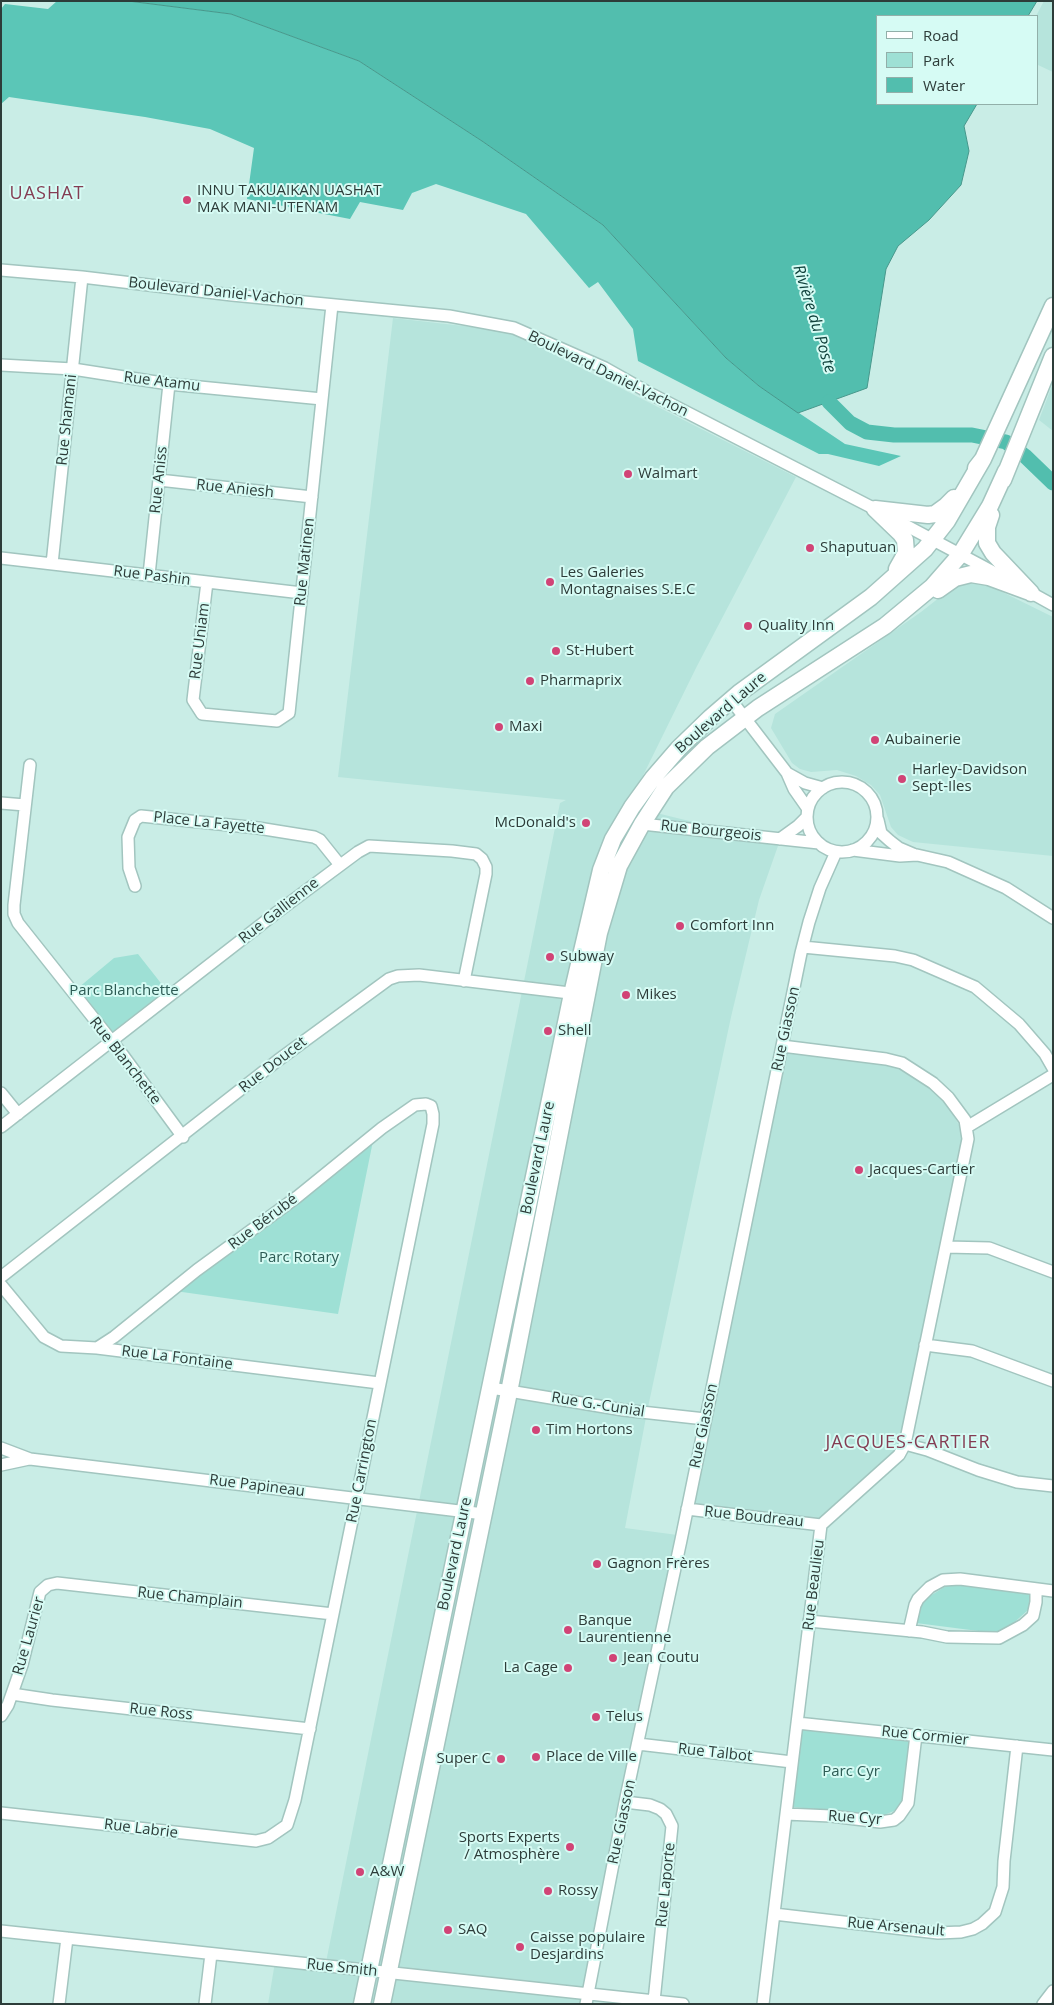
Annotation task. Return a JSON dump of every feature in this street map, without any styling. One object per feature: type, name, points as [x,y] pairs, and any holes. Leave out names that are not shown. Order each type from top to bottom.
[{"type":"highway","points":[[875,509],[936,514],[952,500],[982,459],[1053,306]]},
{"type":"highway","points":[[1031,593],[993,553],[987,543],[987,527],[1006,471],[1053,356]]},
{"type":"highway","name":"Boulevard Laure","points":[[382,2004],[509,1392],[601,870],[612,839],[659,770],[679,748],[731,700],[871,597],[933,540],[963,495],[982,459]]},
{"type":"highway","name":"Boulevard Laure","points":[[362,2004],[463,1511],[579,994],[619,866],[642,824],[666,787],[707,746],[744,717],[885,626],[911,607],[932,587],[960,555],[990,506],[1006,471]]},
{"type":"highway","points":[[871,597],[900,566],[906,553],[905,540],[902,534],[875,509]]},
{"type":"highway","points":[[911,607],[955,578],[970,574],[989,577],[1031,593]]},
{"type":"street","name":"Boulevard Daniel-Vachon","points":[[1,270],[449,316],[514,328],[605,368],[731,436],[875,509],[1053,605]]},
{"type":"street","name":"Rue Shamani","points":[[52,564],[82,277]]},
{"type":"street","name":"Rue Matinen","points":[[193,700],[202,714],[277,721],[289,713],[332,305]]},
{"type":"street","name":"Rue Atamu","points":[[1,365],[73,369],[169,384],[322,399]]},
{"type":"street","name":"Rue Aniss","points":[[149,575],[169,384]]},
{"type":"street","name":"Rue Aniesh","points":[[159,480],[312,497]]},
{"type":"street","name":"Rue Pashin","points":[[1,558],[302,593]]},
{"type":"street","name":"Rue Uniam","points":[[193,700],[207,582]]},
{"type":"street","points":[[731,700],[786,774],[807,813],[812,836],[819,843],[836,852],[853,850],[900,856],[917,855]]},
{"type":"street","name":"Rue Blanchette","points":[[30,765],[14,914],[18,923],[111,1041],[183,1137]]},
{"type":"street","points":[[786,774],[805,784],[822,788]]},
{"type":"street","points":[[807,813],[816,794],[822,788],[832,783],[854,784],[871,797],[876,807],[881,833],[899,848],[972,871],[1027,900],[1053,918]]},
{"type":"street","points":[[1,803],[25,805]]},
{"type":"street","name":"Rue Bourgeois","points":[[780,839],[798,826],[807,813]]},
{"type":"street","name":"Place La Fayette","points":[[135,886],[129,868],[128,837],[135,820],[141,816],[258,828],[314,837],[320,840],[340,865]]},
{"type":"street","points":[[853,850],[870,838],[877,818]]},
{"type":"street","name":"Rue Bourgeois","points":[[642,824],[819,843]]},
{"type":"street","name":"Rue Gallienne","points":[[1,1127],[340,865],[369,846],[452,851],[476,854],[482,859],[486,867],[486,874],[464,981]]},
{"type":"street","name":"Rue Giasson","points":[[587,1999],[625,1802],[803,947],[817,896],[836,852]]},
{"type":"street","points":[[803,947],[894,956],[913,960],[975,987],[1019,1024],[1053,1068]]},
{"type":"street","name":"Rue Doucet","points":[[1,1277],[183,1137],[277,1061],[389,979],[398,976],[419,976],[579,994]]},
{"type":"street","points":[[782,1046],[886,1059],[902,1064],[933,1083],[948,1097],[965,1120],[967,1127],[1053,1075]]},
{"type":"street","points":[[1,1094],[18,1114]]},
{"type":"street","name":"Rue Bérubé","points":[[97,1348],[114,1337],[196,1270],[290,1202],[382,1128],[415,1105],[426,1104],[431,1106]]},
{"type":"street","name":"Rue Carrington","points":[[278,1831],[287,1825],[295,1800],[433,1124],[431,1106]]},
{"type":"street","name":"Rue Beaulieu","points":[[763,2004],[821,1524],[899,1455],[905,1444],[968,1138],[967,1127]]},
{"type":"street","points":[[946,1247],[989,1248],[1053,1272]]},
{"type":"street","name":"Rue La Fontaine","points":[[1,1285],[44,1337],[62,1346],[97,1348],[380,1383]]},
{"type":"street","points":[[925,1345],[978,1353],[1053,1381]]},
{"type":"street","name":"Rue G.-Cunial","points":[[491,1388],[623,1410],[705,1419]]},
{"type":"street","points":[[905,1444],[1010,1480],[1053,1486]]},
{"type":"street","points":[[1,1448],[30,1459]]},
{"type":"street","points":[[1,1465],[30,1459]]},
{"type":"street","name":"Rue Papineau","points":[[30,1459],[484,1514]]},
{"type":"street","name":"Rue Boudreau","points":[[687,1509],[821,1524]]},
{"type":"street","points":[[909,1631],[914,1604],[930,1587],[944,1580],[960,1579],[1053,1590]]},
{"type":"street","name":"Rue Champlain","points":[[48,1585],[57,1583],[333,1614]]},
{"type":"street","name":"Rue Laurier","points":[[1,1716],[12,1694],[22,1665],[35,1606],[40,1592],[48,1585]]},
{"type":"street","points":[[810,1621],[909,1631],[947,1637],[998,1638],[1023,1625],[1033,1616],[1036,1589]]},
{"type":"street","name":"Rue Ross","points":[[12,1694],[310,1728]]},
{"type":"street","name":"Rue Cormier","points":[[797,1723],[1053,1750]]},
{"type":"street","name":"Rue Cyr","points":[[786,1814],[831,1816],[880,1822],[894,1820],[908,1803],[916,1735]]},
{"type":"street","name":"Rue Talbot","points":[[638,1744],[792,1762]]},
{"type":"street","name":"Rue Arsenault","points":[[774,1914],[938,1933],[961,1932],[982,1924],[995,1912],[1003,1887],[1017,1746]]},
{"type":"street","name":"Rue Laporte","points":[[625,1802],[650,1805],[660,1809],[666,1814],[672,1826],[654,2001]]},
{"type":"street","name":"Rue Labrie","points":[[1,1813],[256,1841],[268,1838],[278,1831]]},
{"type":"street","name":"Rue Smith","points":[[1,1931],[389,1973],[587,1999],[683,2004]]},
{"type":"street","points":[[59,2004],[67,1938]]},
{"type":"street","points":[[205,2004],[211,1954]]},
{"type":"street","points":[[1043,2004],[1053,1990]]},
{"type":"shaded area","points":[[57,1],[128,1],[231,14],[359,61],[482,141],[603,225],[726,358],[759,386],[845,444],[901,456],[879,466],[828,454],[819,454],[638,361],[633,329],[598,282],[589,288],[526,214],[436,184],[412,193],[403,210],[360,202],[350,219],[247,199],[254,148],[210,129],[145,117],[9,97],[1,104],[1,9],[5,4],[48,9]]},
{"type":"shaded area","points":[[1044,1],[1053,1],[1053,72],[1039,65],[1039,15],[1037,15]]},
{"type":"shaded area","points":[[393,318],[481,328],[514,334],[796,477],[697,666],[628,806],[779,843],[759,900],[731,1017],[647,1412],[625,1528],[685,1536],[592,2004],[268,2004],[276,1956],[326,1962],[560,803],[566,800],[338,777]]},
{"type":"shaded area","points":[[1053,383],[1053,431],[1039,420]]},
{"type":"shaded area","points":[[966,583],[984,583],[1053,617],[1053,856],[913,842],[898,835],[891,827],[880,795],[871,785],[856,776],[837,770],[811,772],[800,769],[792,763],[771,728],[775,714],[921,612],[954,586]]},
{"type":"shaded area","points":[[787,1050],[897,1067],[934,1089],[945,1101],[964,1138],[899,1448],[819,1521],[690,1506]]},
{"type":"green space","name":"Parc Blanchette","points":[[138,954],[171,996],[109,1042],[72,993],[114,958]]},
{"type":"green space","name":"Parc Rotary","points":[[374,1136],[338,1314],[175,1291]]},
{"type":"green space","points":[[951,1583],[1032,1591],[1030,1605],[1027,1611],[1009,1627],[994,1633],[916,1623],[917,1614],[924,1601]]},
{"type":"green space","name":"Parc Cyr","points":[[801,1727],[911,1738],[906,1793],[901,1803],[894,1811],[884,1815],[792,1807]]},
{"type":"water","points":[[128,1],[1037,1],[1029,15],[876,15],[876,105],[976,105],[964,126],[969,151],[961,185],[929,220],[898,246],[886,269],[867,388],[798,413],[759,386],[726,358],[603,225],[482,141],[359,61],[231,14]]},
{"type":"waterway","name":"Rivière du Poste","points":[[829,402],[850,423],[867,432],[894,435],[972,435],[1006,442],[1025,456],[1053,483]]},
{"type":"place","name":"INNU TAKUAIKAN UASHAT MAK MANI-UTENAM","points":[[187,200]]},
{"type":"place","name":"Walmart","points":[[628,474]]},
{"type":"place","name":"Shaputuan","points":[[810,548]]},
{"type":"place","name":"Les Galeries Montagnaises S.E.C","points":[[550,582]]},
{"type":"place","name":"Quality Inn","points":[[748,626]]},
{"type":"place","name":"St-Hubert","points":[[556,651]]},
{"type":"place","name":"Pharmaprix","points":[[530,681]]},
{"type":"place","name":"Maxi","points":[[499,727]]},
{"type":"place","name":"Aubainerie","points":[[875,740]]},
{"type":"place","name":"Harley-Davidson Sept-Iles","points":[[902,779]]},
{"type":"place","name":"McDonald's","points":[[586,823]]},
{"type":"place","name":"Comfort Inn","points":[[680,926]]},
{"type":"place","name":"Subway","points":[[550,957]]},
{"type":"place","name":"Mikes","points":[[626,995]]},
{"type":"place","name":"Shell","points":[[548,1031]]},
{"type":"place","name":"Jacques-Cartier","points":[[859,1170]]},
{"type":"place","name":"Tim Hortons","points":[[536,1430]]},
{"type":"place","name":"Gagnon Frères","points":[[597,1564]]},
{"type":"place","name":"Banque Laurentienne","points":[[568,1630]]},
{"type":"place","name":"Jean Coutu","points":[[613,1658]]},
{"type":"place","name":"La Cage","points":[[568,1668]]},
{"type":"place","name":"Telus","points":[[596,1717]]},
{"type":"place","name":"Place de Ville","points":[[536,1757]]},
{"type":"place","name":"Super C","points":[[501,1759]]},
{"type":"place","name":"Sports Experts / Atmosphère","points":[[570,1847]]},
{"type":"place","name":"A&W","points":[[360,1872]]},
{"type":"place","name":"Rossy","points":[[548,1891]]},
{"type":"place","name":"SAQ","points":[[448,1930]]},
{"type":"place","name":"Caisse populaire Desjardins","points":[[520,1947]]},
{"type":"district","name":"UASHAT","points":[[47,194]]},
{"type":"district","name":"JACQUES-CARTIER","points":[[908,1443]]}]
